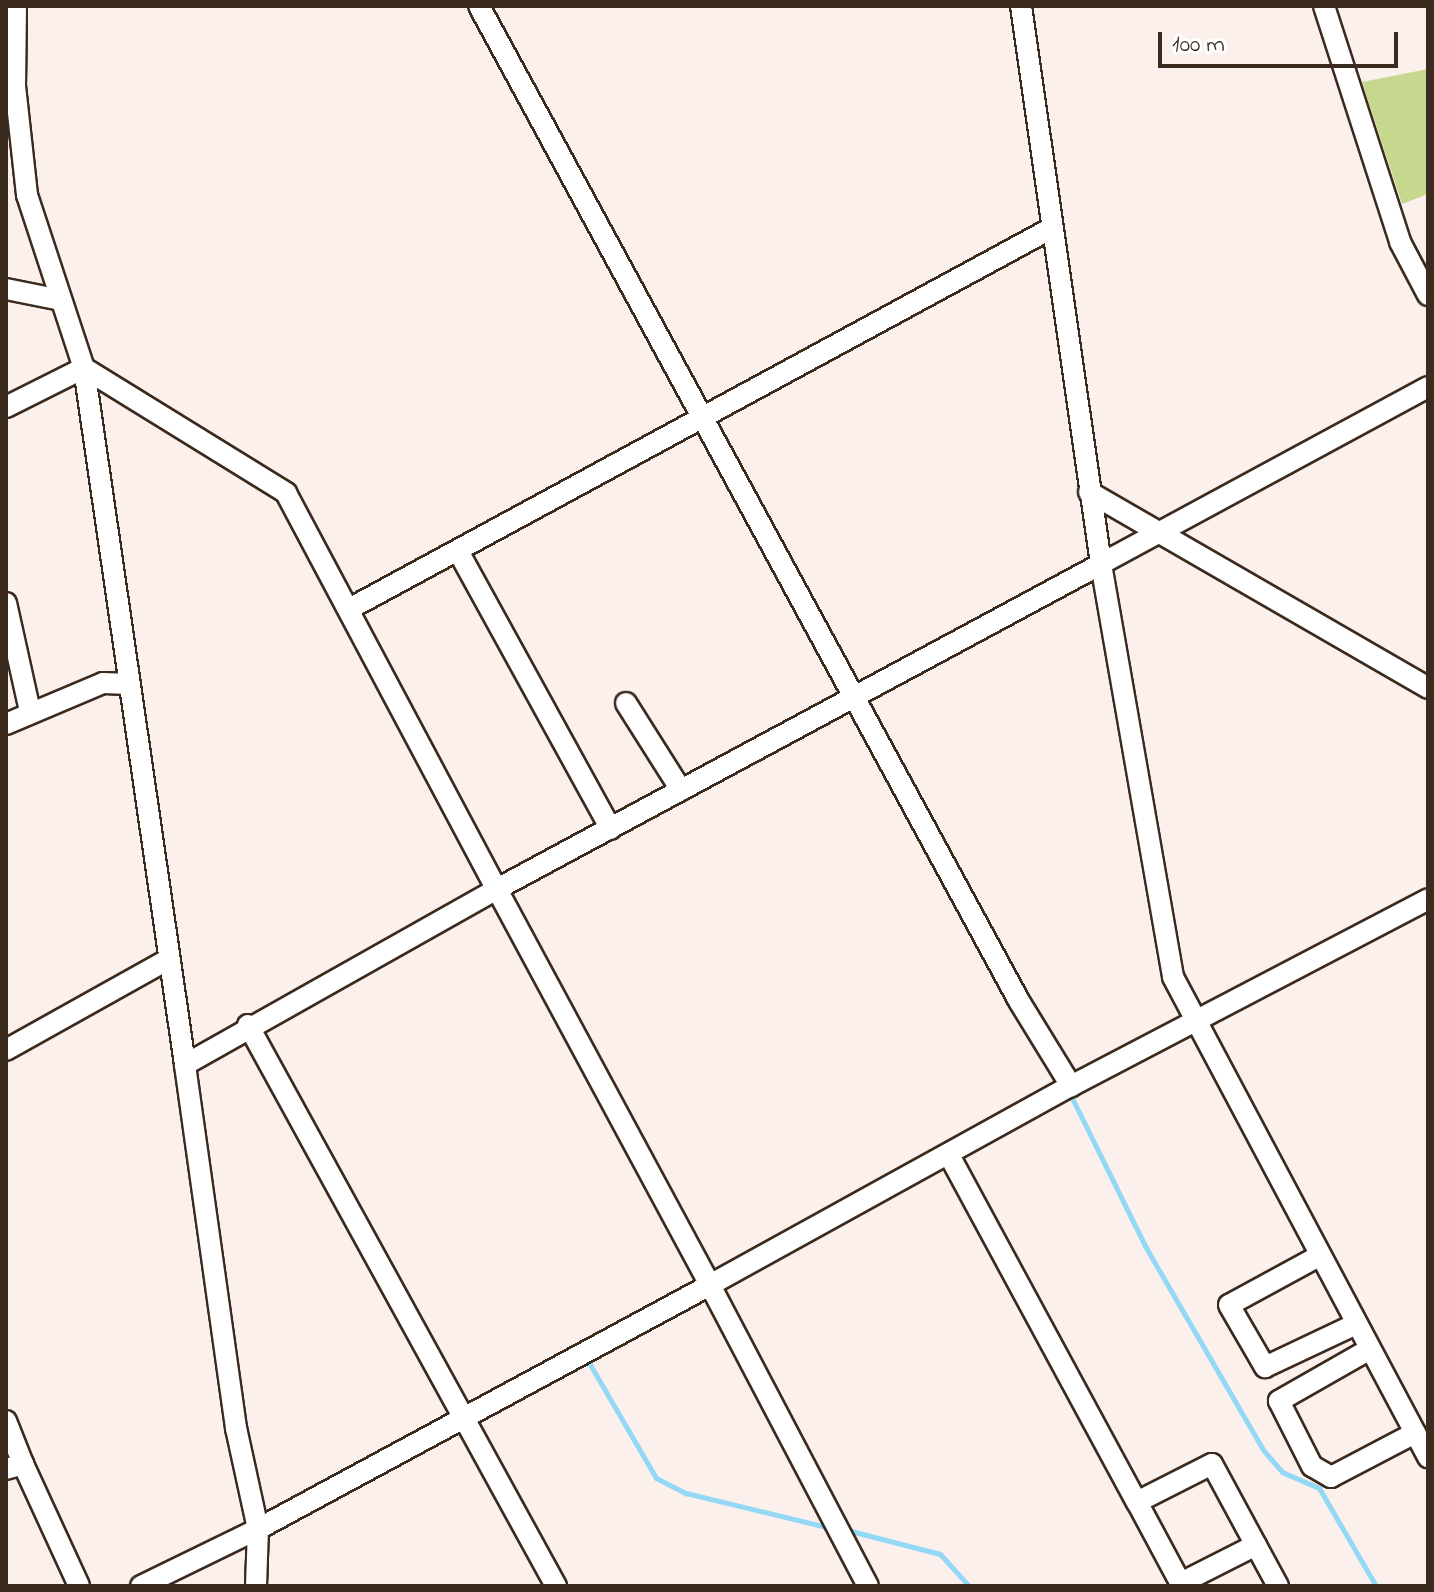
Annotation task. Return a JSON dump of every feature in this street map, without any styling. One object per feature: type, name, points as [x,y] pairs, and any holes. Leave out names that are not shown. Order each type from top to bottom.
[{"type":"street","points":[[16,6],[15,86],[23,169],[34,226],[84,368],[236,1428],[258,1529],[256,1586]]},
{"type":"street","points":[[479,6],[1019,1001],[1071,1086]]},
{"type":"street","points":[[1021,6],[1089,492],[1173,977],[1194,1024],[1428,1457]]},
{"type":"street","points":[[1324,6],[1400,242],[1428,295]]},
{"type":"street","points":[[349,609],[1050,229]]},
{"type":"street","points":[[6,289],[61,300]]},
{"type":"street","points":[[6,407],[84,368]]},
{"type":"street","points":[[84,368],[286,493],[868,1586]]},
{"type":"street","points":[[185,1065],[248,1025],[497,889],[1428,387]]},
{"type":"street","points":[[1089,492],[1155,535],[1428,688]]},
{"type":"street","points":[[458,551],[611,829]]},
{"type":"street","points":[[6,603],[30,711]]},
{"type":"street","points":[[6,724],[30,711],[103,683],[129,684]]},
{"type":"street","points":[[626,703],[681,790]]},
{"type":"street","points":[[141,1586],[258,1529],[1071,1086],[1428,899]]},
{"type":"street","points":[[6,1050],[167,960]]},
{"type":"street","points":[[248,1025],[448,1396],[464,1417],[556,1586]]},
{"type":"street","points":[[949,1155],[1181,1585],[1256,1545]]},
{"type":"street","points":[[1319,1256],[1229,1305],[1265,1367],[1356,1324]]},
{"type":"street","points":[[1370,1349],[1279,1401],[1312,1466],[1331,1477],[1415,1433]]},
{"type":"street","points":[[6,1421],[15,1466],[79,1586]]},
{"type":"street","points":[[1137,1502],[1212,1464],[1278,1586]]},
{"type":"green space","points":[[1428,69],[1428,194],[1402,204],[1362,82]]},
{"type":"waterway","points":[[1072,1098],[1145,1246],[1264,1451],[1282,1472],[1319,1488],[1376,1586]]},
{"type":"waterway","points":[[588,1361],[656,1478],[686,1493],[831,1528]]},
{"type":"waterway","points":[[847,1530],[940,1554],[969,1586]]}]
